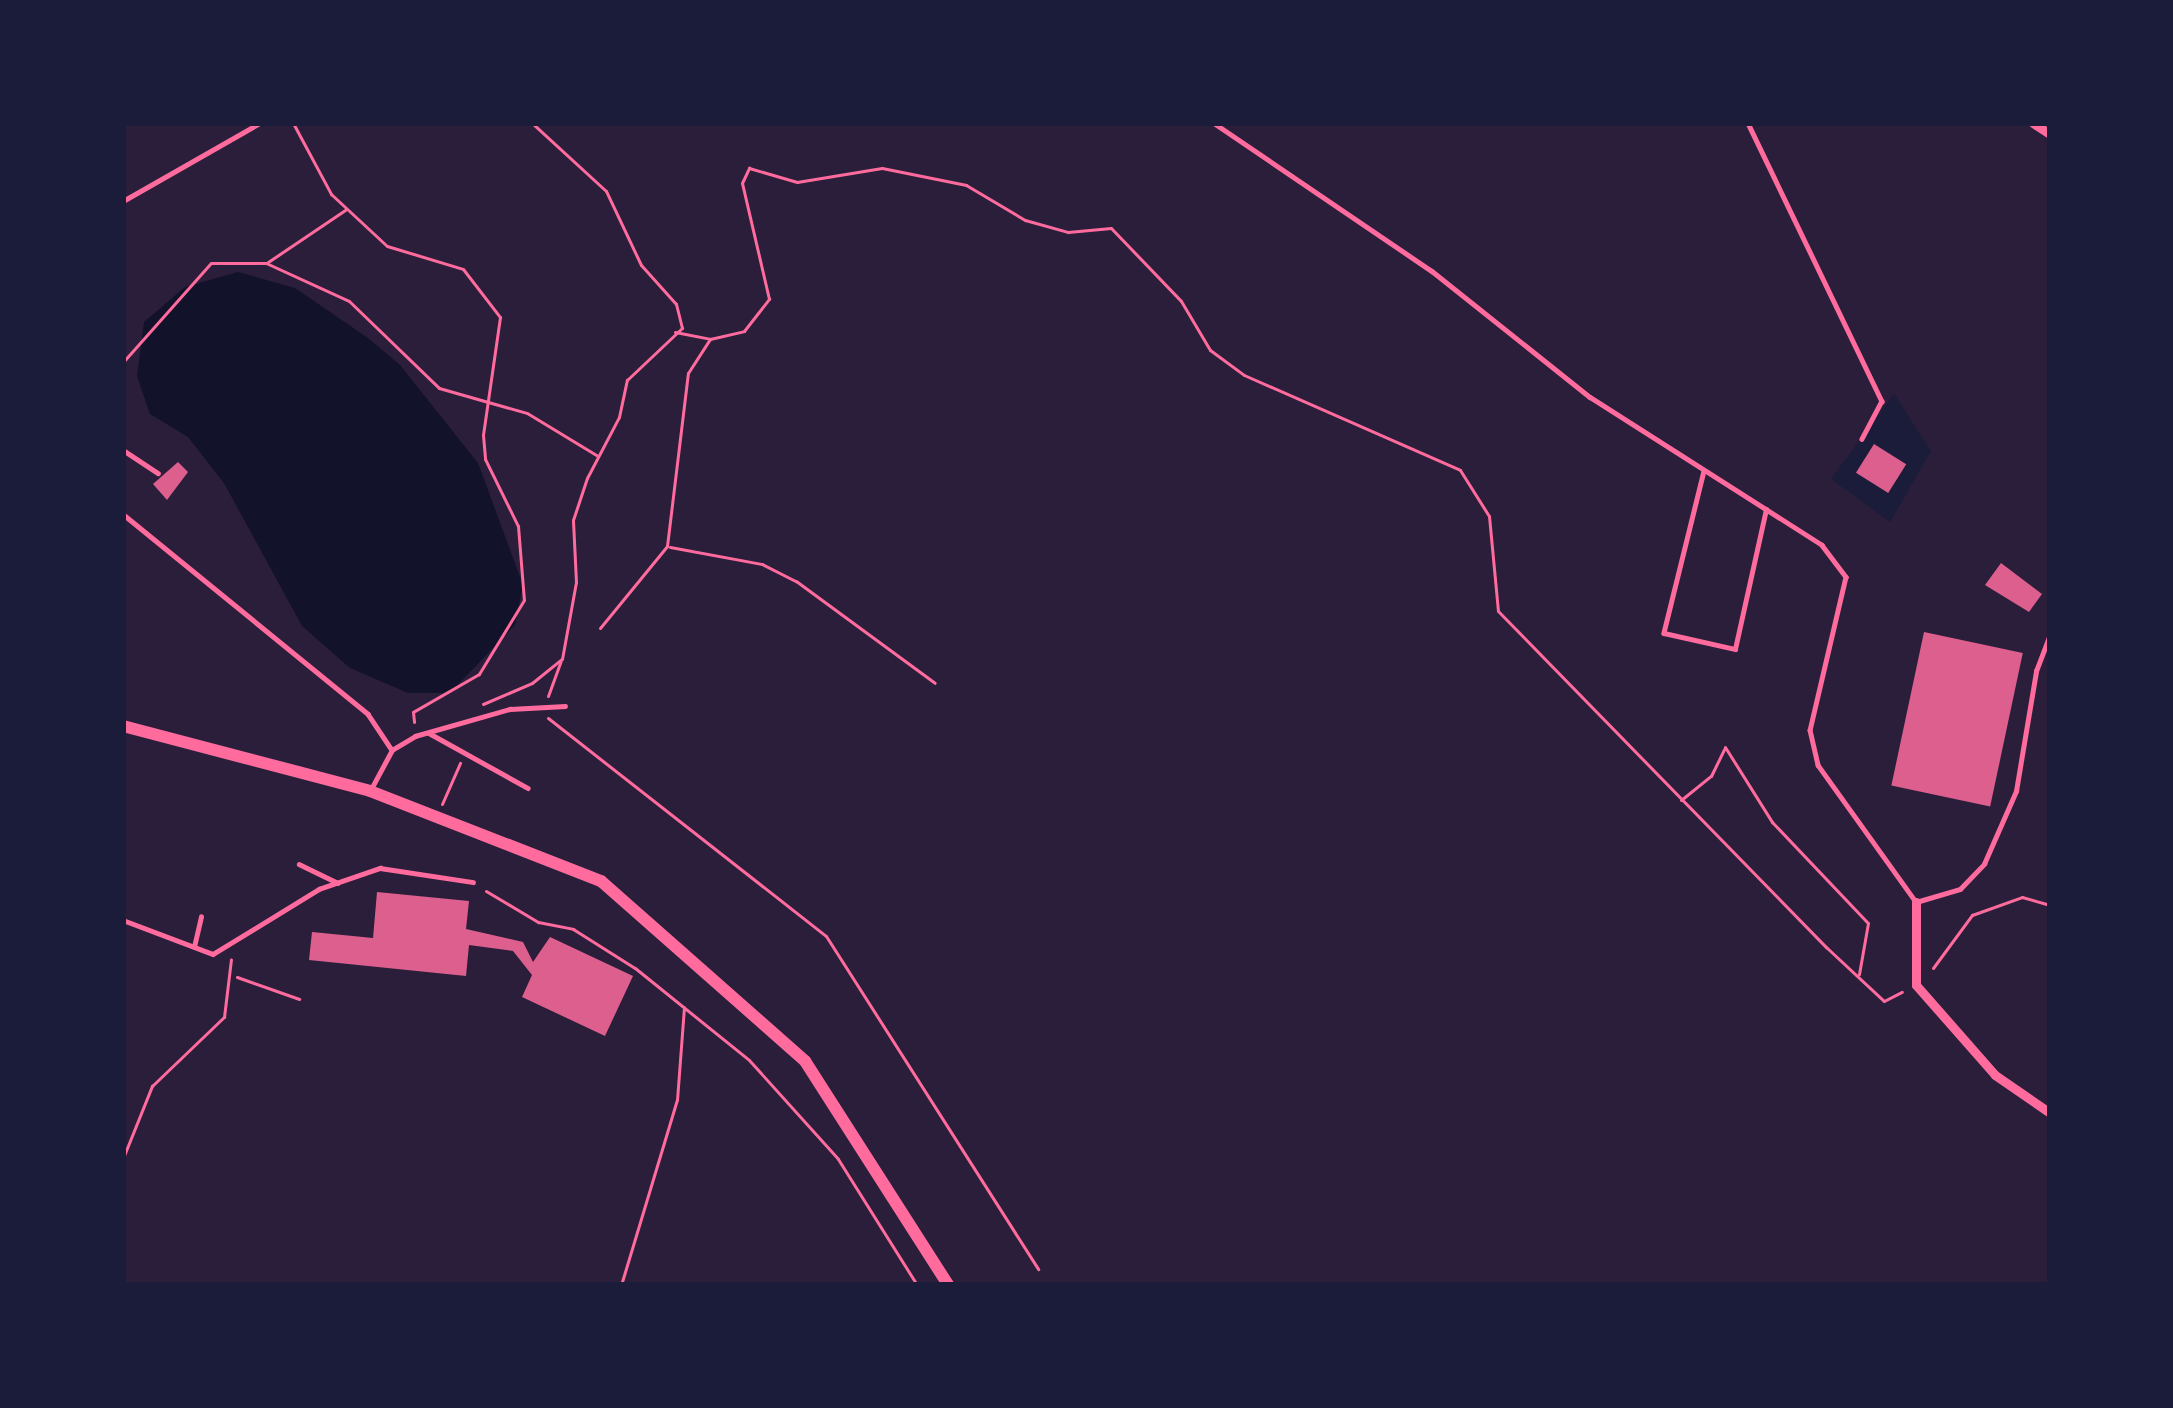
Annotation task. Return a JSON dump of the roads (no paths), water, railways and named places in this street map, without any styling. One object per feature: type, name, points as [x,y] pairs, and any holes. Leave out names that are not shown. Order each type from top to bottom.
[{"type":"street","points":[[2032,123],[2050,134]]},
{"type":"street","points":[[123,727],[370,790],[601,881],[805,1061],[948,1285]]},
{"type":"street","points":[[1916,902],[1916,985],[1995,1075],[2050,1113]]},
{"type":"lane","points":[[123,201],[260,123]]},
{"type":"lane","points":[[1214,123],[1704,471],[1822,545],[1846,577],[1810,730],[1818,765],[1916,902],[1960,890],[1984,864],[2016,791],[2036,670],[2050,635]]},
{"type":"lane","points":[[1748,123],[1882,401],[1862,439]]},
{"type":"lane","points":[[123,450],[158,472]]},
{"type":"lane","points":[[1704,471],[1664,633],[1735,649],[1766,509]]},
{"type":"lane","points":[[123,514],[368,714],[392,750]]},
{"type":"lane","points":[[370,790],[392,750],[415,736],[478,716],[565,706]]},
{"type":"lane","points":[[428,731],[528,788]]},
{"type":"lane","points":[[298,864],[338,883]]},
{"type":"lane","points":[[123,920],[213,954],[338,883],[380,868],[473,882]]},
{"type":"lane","points":[[194,946],[201,917]]}]
